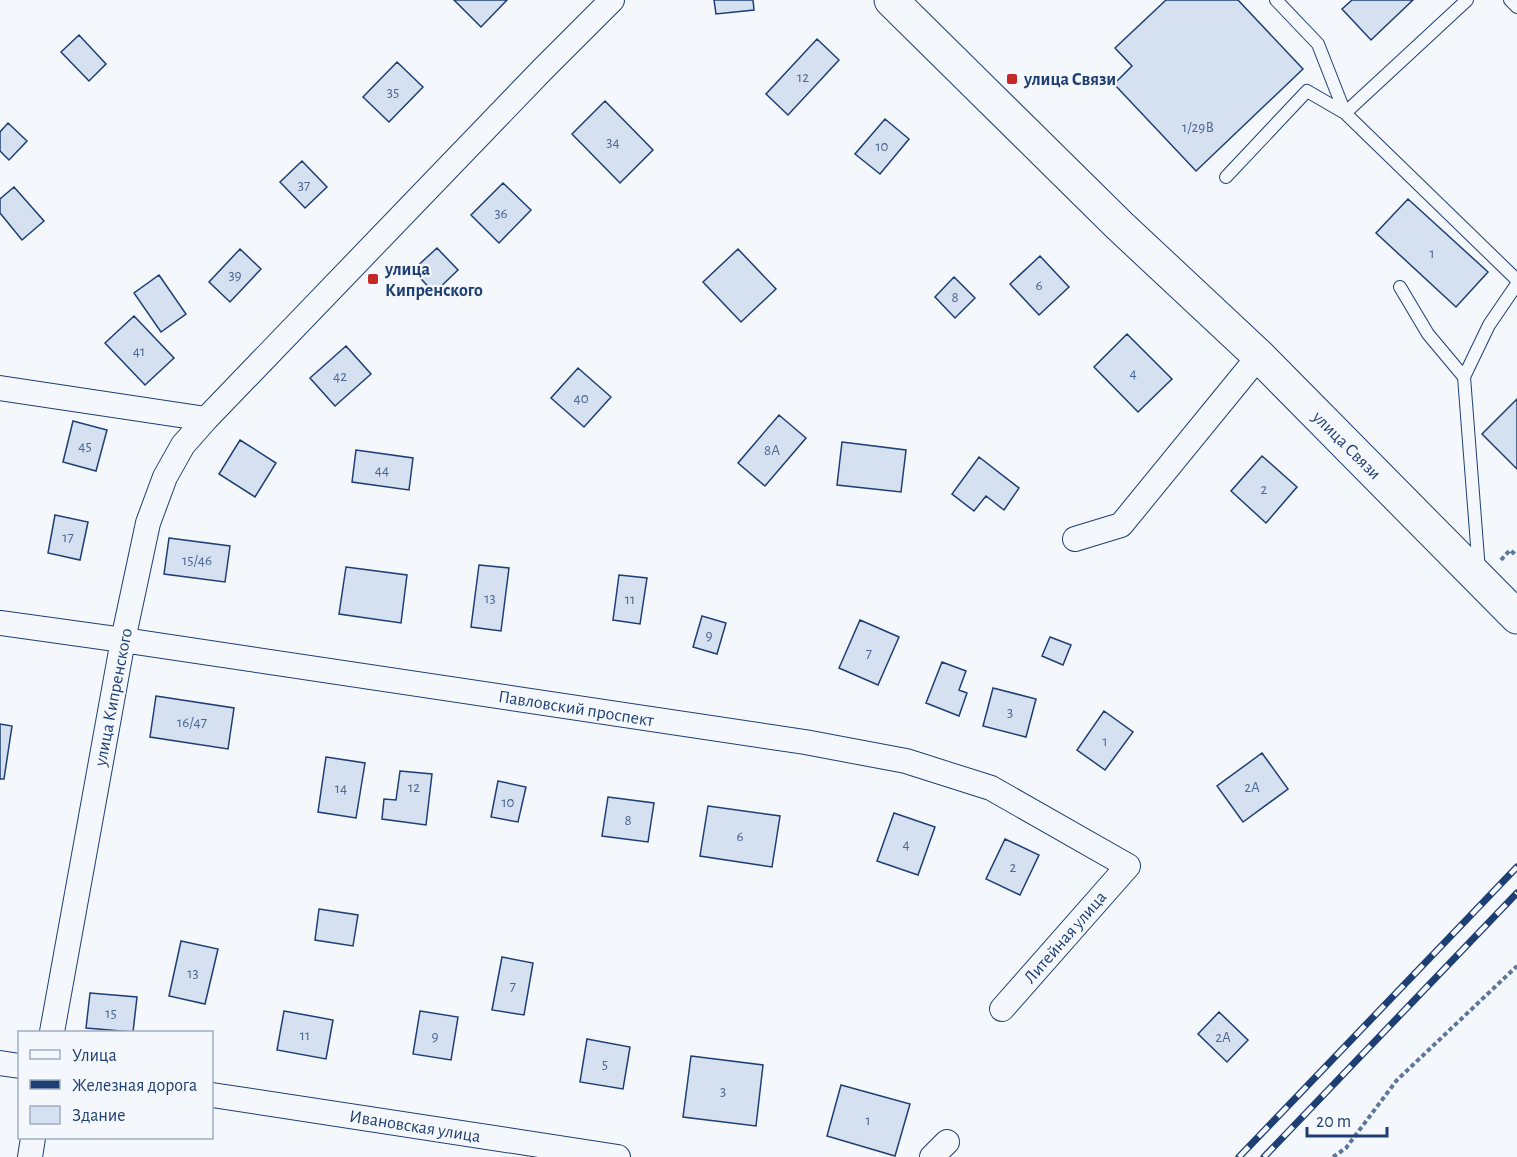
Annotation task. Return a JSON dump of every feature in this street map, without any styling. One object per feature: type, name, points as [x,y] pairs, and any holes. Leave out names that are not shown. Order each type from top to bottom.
[{"type":"main road","name":"улица Связи","points":[[891,0],[1120,226],[1259,356],[1517,617]]},
{"type":"street","name":"улица Кипренского","points":[[52,1031],[123,640],[148,523],[165,477],[183,445],[206,419],[612,0]]},
{"type":"street","points":[[1075,539],[1121,525],[1259,356]]},
{"type":"street","points":[[0,388],[206,419]]},
{"type":"street","name":"Павловский проспект","points":[[0,623],[806,742],[906,761],[991,788],[1128,866]]},
{"type":"street","name":"Литейная улица","points":[[1002,1009],[1128,866]]},
{"type":"street","points":[[0,1063],[18,1066]]},
{"type":"street","name":"Ивановская улица","points":[[213,1095],[618,1157]]},
{"type":"street","points":[[30,1157],[33,1139]]},
{"type":"lane","points":[[1276,0],[1318,44],[1345,113]]},
{"type":"lane","points":[[1345,113],[1467,0]]},
{"type":"lane","points":[[1510,0],[1517,7]]},
{"type":"lane","points":[[1226,177],[1308,91],[1345,113],[1517,282],[1489,325],[1464,377],[1480,581]]},
{"type":"lane","points":[[1400,287],[1428,334],[1464,377]]},
{"type":"path","points":[[1510,550],[1517,556]]},
{"type":"path","points":[[1333,1157],[1346,1148],[1397,1080],[1517,966]]},
{"type":"building","points":[[454,0],[507,0],[481,27]]},
{"type":"building","points":[[714,0],[753,0],[754,10],[716,14]]},
{"type":"building","points":[[1166,0],[1238,0],[1303,69],[1196,171],[1114,84],[1132,66],[1115,48]]},
{"type":"building","points":[[1352,0],[1413,0],[1371,40],[1342,9]]},
{"type":"building","points":[[79,35],[106,64],[89,81],[61,52]]},
{"type":"building","points":[[817,39],[839,60],[788,115],[766,94]]},
{"type":"building","points":[[397,62],[423,87],[389,122],[363,97]]},
{"type":"building","points":[[605,101],[653,150],[620,183],[572,134]]},
{"type":"building","points":[[885,119],[909,139],[880,174],[855,154]]},
{"type":"building","points":[[8,123],[27,141],[9,160],[0,151],[0,132]]},
{"type":"building","points":[[302,161],[327,187],[305,208],[280,182]]},
{"type":"building","points":[[503,183],[531,210],[499,243],[471,215]]},
{"type":"building","points":[[14,187],[44,221],[22,240],[0,213],[0,199]]},
{"type":"building","points":[[1408,199],[1488,272],[1456,307],[1376,233]]},
{"type":"building","points":[[437,248],[458,270],[434,293],[413,270]]},
{"type":"building","points":[[240,249],[261,269],[230,302],[209,282]]},
{"type":"building","points":[[738,249],[776,289],[741,322],[703,282]]},
{"type":"building","points":[[1040,256],[1069,287],[1039,315],[1010,284]]},
{"type":"building","points":[[159,275],[186,314],[161,332],[134,293]]},
{"type":"building","points":[[954,277],[975,298],[955,318],[935,297]]},
{"type":"building","points":[[134,316],[174,358],[145,385],[105,343]]},
{"type":"building","points":[[1127,334],[1172,379],[1138,412],[1094,367]]},
{"type":"building","points":[[346,346],[371,374],[335,406],[310,378]]},
{"type":"building","points":[[578,368],[611,397],[584,427],[551,398]]},
{"type":"building","points":[[1517,399],[1517,469],[1482,434]]},
{"type":"building","points":[[779,415],[806,438],[765,486],[738,463]]},
{"type":"building","points":[[73,421],[107,430],[96,471],[63,462]]},
{"type":"building","points":[[240,440],[276,463],[255,497],[219,474]]},
{"type":"building","points":[[842,442],[906,450],[901,492],[837,485]]},
{"type":"building","points":[[356,450],[413,458],[409,490],[352,482]]},
{"type":"building","points":[[1262,456],[1297,487],[1266,523],[1231,491]]},
{"type":"building","points":[[979,457],[1019,488],[1004,510],[986,496],[974,511],[952,494]]},
{"type":"building","points":[[55,515],[88,522],[80,560],[48,553]]},
{"type":"building","points":[[169,538],[230,546],[225,582],[164,574]]},
{"type":"building","points":[[479,565],[509,568],[501,631],[471,627]]},
{"type":"building","points":[[346,567],[407,575],[401,623],[339,614]]},
{"type":"building","points":[[619,575],[647,578],[640,624],[613,620]]},
{"type":"building","points":[[702,616],[726,623],[717,654],[693,647]]},
{"type":"building","points":[[860,620],[899,637],[878,685],[839,668]]},
{"type":"building","points":[[1050,637],[1071,645],[1063,665],[1042,656]]},
{"type":"building","points":[[942,662],[966,671],[959,690],[967,693],[959,716],[926,703]]},
{"type":"building","points":[[993,688],[1036,699],[1026,737],[983,726]]},
{"type":"building","points":[[156,696],[234,708],[228,749],[150,737]]},
{"type":"building","points":[[1104,711],[1133,732],[1105,770],[1077,750]]},
{"type":"building","points":[[0,724],[12,726],[4,779],[0,779]]},
{"type":"building","points":[[1262,753],[1288,789],[1243,822],[1217,786]]},
{"type":"building","points":[[326,757],[365,763],[356,818],[318,812]]},
{"type":"building","points":[[400,771],[432,774],[426,825],[382,819],[384,799],[396,800]]},
{"type":"building","points":[[498,781],[526,787],[518,822],[491,817]]},
{"type":"building","points":[[608,797],[654,803],[648,842],[602,836]]},
{"type":"building","points":[[708,806],[780,816],[772,867],[700,856]]},
{"type":"building","points":[[894,813],[935,827],[918,875],[877,861]]},
{"type":"building","points":[[1005,839],[1039,855],[1020,895],[986,879]]},
{"type":"building","points":[[319,909],[358,915],[353,946],[315,940]]},
{"type":"building","points":[[181,941],[218,949],[205,1004],[169,996]]},
{"type":"building","points":[[502,957],[533,963],[524,1015],[492,1010]]},
{"type":"building","points":[[90,993],[137,997],[133,1031],[86,1028]]},
{"type":"building","points":[[284,1011],[333,1020],[326,1059],[277,1050]]},
{"type":"building","points":[[420,1011],[458,1017],[451,1060],[413,1054]]},
{"type":"building","points":[[1219,1012],[1248,1040],[1227,1062],[1198,1034]]},
{"type":"building","points":[[587,1039],[630,1047],[623,1089],[580,1082]]},
{"type":"building","points":[[691,1056],[763,1065],[756,1126],[683,1117]]},
{"type":"building","points":[[841,1085],[910,1104],[895,1156],[827,1136]]},
{"type":"railway","points":[[1239,1157],[1517,867]]},
{"type":"railway","points":[[1264,1157],[1517,893]]},
{"type":"place","name":"улица Связи","points":[[1012,79]]},
{"type":"place","name":"улица Кипренского","points":[[373,279]]}]
